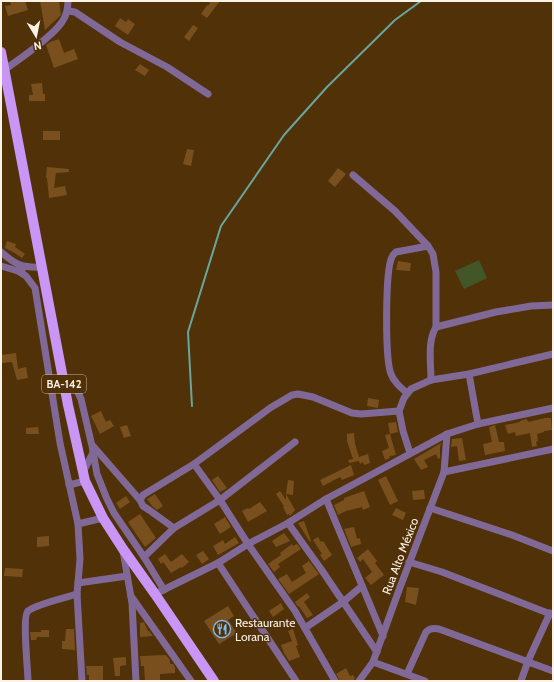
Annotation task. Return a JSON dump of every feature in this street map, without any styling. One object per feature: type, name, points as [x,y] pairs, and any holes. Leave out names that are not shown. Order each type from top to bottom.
[{"type":"main road","name":"BA-142","points":[[1,52],[66,395],[84,477],[103,518],[122,549],[160,592],[214,681]]},
{"type":"street","points":[[4,70],[54,31],[63,21],[68,11],[68,1]]},
{"type":"street","points":[[68,11],[79,15],[120,42],[159,62],[208,94]]},
{"type":"street","points":[[353,175],[395,212],[428,246],[433,254],[436,272],[436,327],[433,333],[431,349],[431,380]]},
{"type":"street","points":[[407,393],[396,384],[390,372],[387,340],[387,296],[390,265],[393,255],[396,252],[428,246]]},
{"type":"street","points":[[1,252],[18,264],[28,268]]},
{"type":"street","points":[[1,266],[18,271],[26,276],[34,286],[60,443],[78,524],[80,545],[77,594],[82,681]]},
{"type":"street","points":[[18,271],[28,268],[42,267]]},
{"type":"street","points":[[436,327],[496,312],[531,306],[553,305]]},
{"type":"street","points":[[46,354],[58,353]]},
{"type":"street","points":[[410,453],[399,411],[407,393],[417,385],[431,380],[469,374],[553,354]]},
{"type":"street","points":[[469,374],[478,424]]},
{"type":"street","points":[[63,378],[72,384],[79,393],[93,449],[97,474],[107,500],[114,513],[144,557],[160,592],[218,563],[248,544],[288,523],[326,499],[447,434],[478,424],[553,408]]},
{"type":"street","points":[[140,500],[143,495],[194,464],[270,408],[292,395],[302,394],[313,396],[352,413],[361,414],[399,411]]},
{"type":"street","points":[[53,397],[66,395]]},
{"type":"street","name":"Rua Alto México","points":[[359,681],[373,662],[409,562],[444,472],[447,434]]},
{"type":"street","points":[[144,557],[174,528],[220,500],[295,442]]},
{"type":"street","points":[[69,485],[84,477],[93,449]]},
{"type":"street","points":[[93,449],[140,500],[143,506],[174,528]]},
{"type":"street","points":[[444,472],[553,449]]},
{"type":"street","points":[[194,464],[220,500],[305,628],[335,681]]},
{"type":"street","points":[[326,499],[383,636]]},
{"type":"street","points":[[430,508],[512,535],[553,551]]},
{"type":"street","points":[[78,524],[103,518]]},
{"type":"street","points":[[288,523],[377,652]]},
{"type":"street","points":[[122,549],[131,595],[136,681]]},
{"type":"street","points":[[409,562],[442,572],[551,614],[528,661],[521,681]]},
{"type":"street","points":[[218,563],[296,681]]},
{"type":"street","points":[[78,583],[127,576]]},
{"type":"street","points":[[305,628],[343,602],[362,586]]},
{"type":"street","points":[[28,681],[25,624],[26,613],[37,606],[77,594]]},
{"type":"street","points":[[131,595],[191,681]]},
{"type":"street","points":[[407,674],[427,631],[432,629],[439,629],[553,671]]},
{"type":"street","points":[[373,662],[425,681]]},
{"type":"green space","points":[[479,260],[487,278],[464,289],[455,271]]},
{"type":"building","points":[[10,1],[25,1],[28,10],[8,16],[5,6],[11,5]]},
{"type":"building","points":[[40,1],[59,1],[61,15],[45,30]]},
{"type":"building","points":[[207,1],[220,1],[207,18],[201,14],[210,3]]},
{"type":"building","points":[[120,18],[126,22],[128,19],[135,24],[128,35],[115,26]]},
{"type":"building","points":[[193,25],[198,28],[189,41],[184,37]]},
{"type":"building","points":[[59,39],[64,53],[74,49],[78,59],[54,68],[46,45]]},
{"type":"building","points":[[140,64],[149,70],[145,76],[135,70]]},
{"type":"building","points":[[42,83],[45,101],[29,101],[29,95],[33,95],[31,84]]},
{"type":"building","points":[[43,131],[60,131],[60,140],[43,140]]},
{"type":"building","points":[[187,149],[194,150],[191,166],[183,164]]},
{"type":"building","points":[[47,167],[69,169],[69,172],[56,173],[54,188],[65,186],[67,195],[49,198],[46,178]]},
{"type":"building","points":[[338,168],[346,174],[335,187],[328,181]]},
{"type":"building","points":[[7,241],[16,244],[15,247],[25,254],[22,258],[5,248]]},
{"type":"building","points":[[398,261],[411,263],[410,271],[396,270]]},
{"type":"building","points":[[16,353],[18,369],[26,367],[28,378],[17,380],[12,362],[2,363],[1,355]]},
{"type":"building","points":[[368,398],[379,400],[378,408],[367,406]]},
{"type":"building","points":[[101,411],[106,422],[110,420],[114,426],[100,434],[91,416]]},
{"type":"building","points":[[551,418],[552,430],[537,434],[537,446],[532,447],[530,433],[516,436],[515,432],[508,434],[505,425],[527,419],[528,422]]},
{"type":"building","points":[[396,422],[398,432],[390,434],[388,423]]},
{"type":"building","points":[[127,425],[131,436],[124,438],[120,427]]},
{"type":"building","points":[[495,425],[499,442],[504,442],[505,451],[485,455],[483,444],[492,442],[489,427]]},
{"type":"building","points":[[38,427],[39,434],[26,434],[26,428]]},
{"type":"building","points":[[354,433],[355,444],[359,457],[368,454],[370,463],[364,465],[363,462],[360,464],[359,461],[349,463],[348,460],[353,459],[347,441],[347,434]]},
{"type":"building","points":[[390,434],[396,455],[389,456],[390,458],[385,460],[382,451],[389,448],[385,435]]},
{"type":"building","points":[[462,438],[466,460],[459,461],[457,446],[451,447],[452,439]]},
{"type":"building","points":[[441,443],[440,458],[438,459],[436,454],[424,460],[428,467],[421,470],[414,459]]},
{"type":"building","points":[[351,465],[354,475],[342,480],[340,477],[323,486],[320,480]]},
{"type":"building","points":[[218,476],[227,488],[220,492],[212,480]]},
{"type":"building","points":[[386,476],[398,501],[390,505],[378,480]]},
{"type":"building","points":[[288,480],[294,481],[293,495],[286,494]]},
{"type":"building","points":[[424,490],[425,499],[413,500],[412,491]]},
{"type":"building","points":[[280,491],[286,500],[286,494],[295,510],[290,516],[289,514],[287,515],[283,507],[284,506],[276,494]]},
{"type":"building","points":[[364,491],[370,507],[363,510],[362,507],[346,511],[338,515],[334,505],[344,500],[344,498]]},
{"type":"building","points":[[155,494],[163,506],[157,510],[147,499]]},
{"type":"building","points":[[126,496],[130,502],[120,509],[116,503]]},
{"type":"building","points":[[260,502],[267,511],[248,522],[242,511],[248,508],[249,509]]},
{"type":"building","points":[[396,508],[406,513],[403,520],[392,515]]},
{"type":"building","points":[[140,514],[156,538],[145,547],[128,522]]},
{"type":"building","points":[[225,517],[231,527],[220,534],[214,524]]},
{"type":"building","points":[[304,521],[311,541],[310,542],[298,523]]},
{"type":"building","points":[[354,527],[357,539],[360,538],[361,544],[351,547],[344,529]]},
{"type":"building","points":[[284,533],[290,541],[276,547],[272,541]]},
{"type":"building","points":[[49,536],[49,546],[37,547],[37,537]]},
{"type":"building","points":[[235,537],[239,543],[218,555],[213,546],[223,540],[225,544]]},
{"type":"building","points":[[318,537],[321,542],[323,541],[332,555],[324,561],[320,555],[322,554],[313,540]]},
{"type":"building","points":[[292,544],[293,546],[297,544],[301,549],[278,564],[280,567],[274,572],[268,564],[281,555],[280,553]]},
{"type":"building","points":[[368,549],[377,561],[375,563],[384,575],[371,585],[365,578],[372,572],[363,559],[360,562],[357,558]]},
{"type":"building","points":[[203,551],[209,559],[202,564],[196,555]]},
{"type":"building","points":[[165,554],[171,562],[182,554],[189,562],[182,568],[181,567],[171,573],[163,562],[161,564],[158,559]]},
{"type":"building","points":[[309,561],[319,574],[289,594],[278,579],[287,574],[292,582],[306,573],[302,566]]},
{"type":"building","points":[[5,568],[23,569],[22,577],[4,576]]},
{"type":"building","points":[[407,587],[419,588],[416,605],[405,602]]},
{"type":"building","points":[[307,593],[310,597],[304,602],[313,615],[307,618],[295,602]]},
{"type":"building","points":[[281,603],[284,609],[273,617],[269,611]]},
{"type":"building","name":"Restaurante Lorana","points":[[228,606],[234,616],[228,620],[237,633],[219,644],[204,621]]},
{"type":"building","points":[[144,622],[148,631],[153,636],[140,637],[140,623]]},
{"type":"building","points":[[66,629],[74,629],[75,650],[62,649],[62,641],[65,641]]},
{"type":"building","points":[[293,629],[298,645],[296,646],[300,657],[289,661],[281,645],[292,641],[288,631]]},
{"type":"building","points":[[41,630],[49,630],[49,637],[37,637],[36,640],[31,640],[30,632],[41,632]]},
{"type":"building","points":[[166,655],[170,660],[170,664],[173,664],[175,667],[175,673],[160,674],[160,681],[145,681],[144,666],[141,666],[140,656]]},
{"type":"building","points":[[126,657],[126,665],[120,666],[120,676],[115,676],[113,658]]},
{"type":"building","points":[[86,666],[103,666],[103,681],[89,681]]},
{"type":"building","points":[[346,668],[350,676],[353,675],[355,678],[353,681],[340,681],[336,674]]},
{"type":"waterway","points":[[192,406],[188,332],[221,226],[284,135],[327,87],[395,20],[421,1]]},
{"type":"place","name":"Restaurante Lorana","points":[[222,629]]}]
